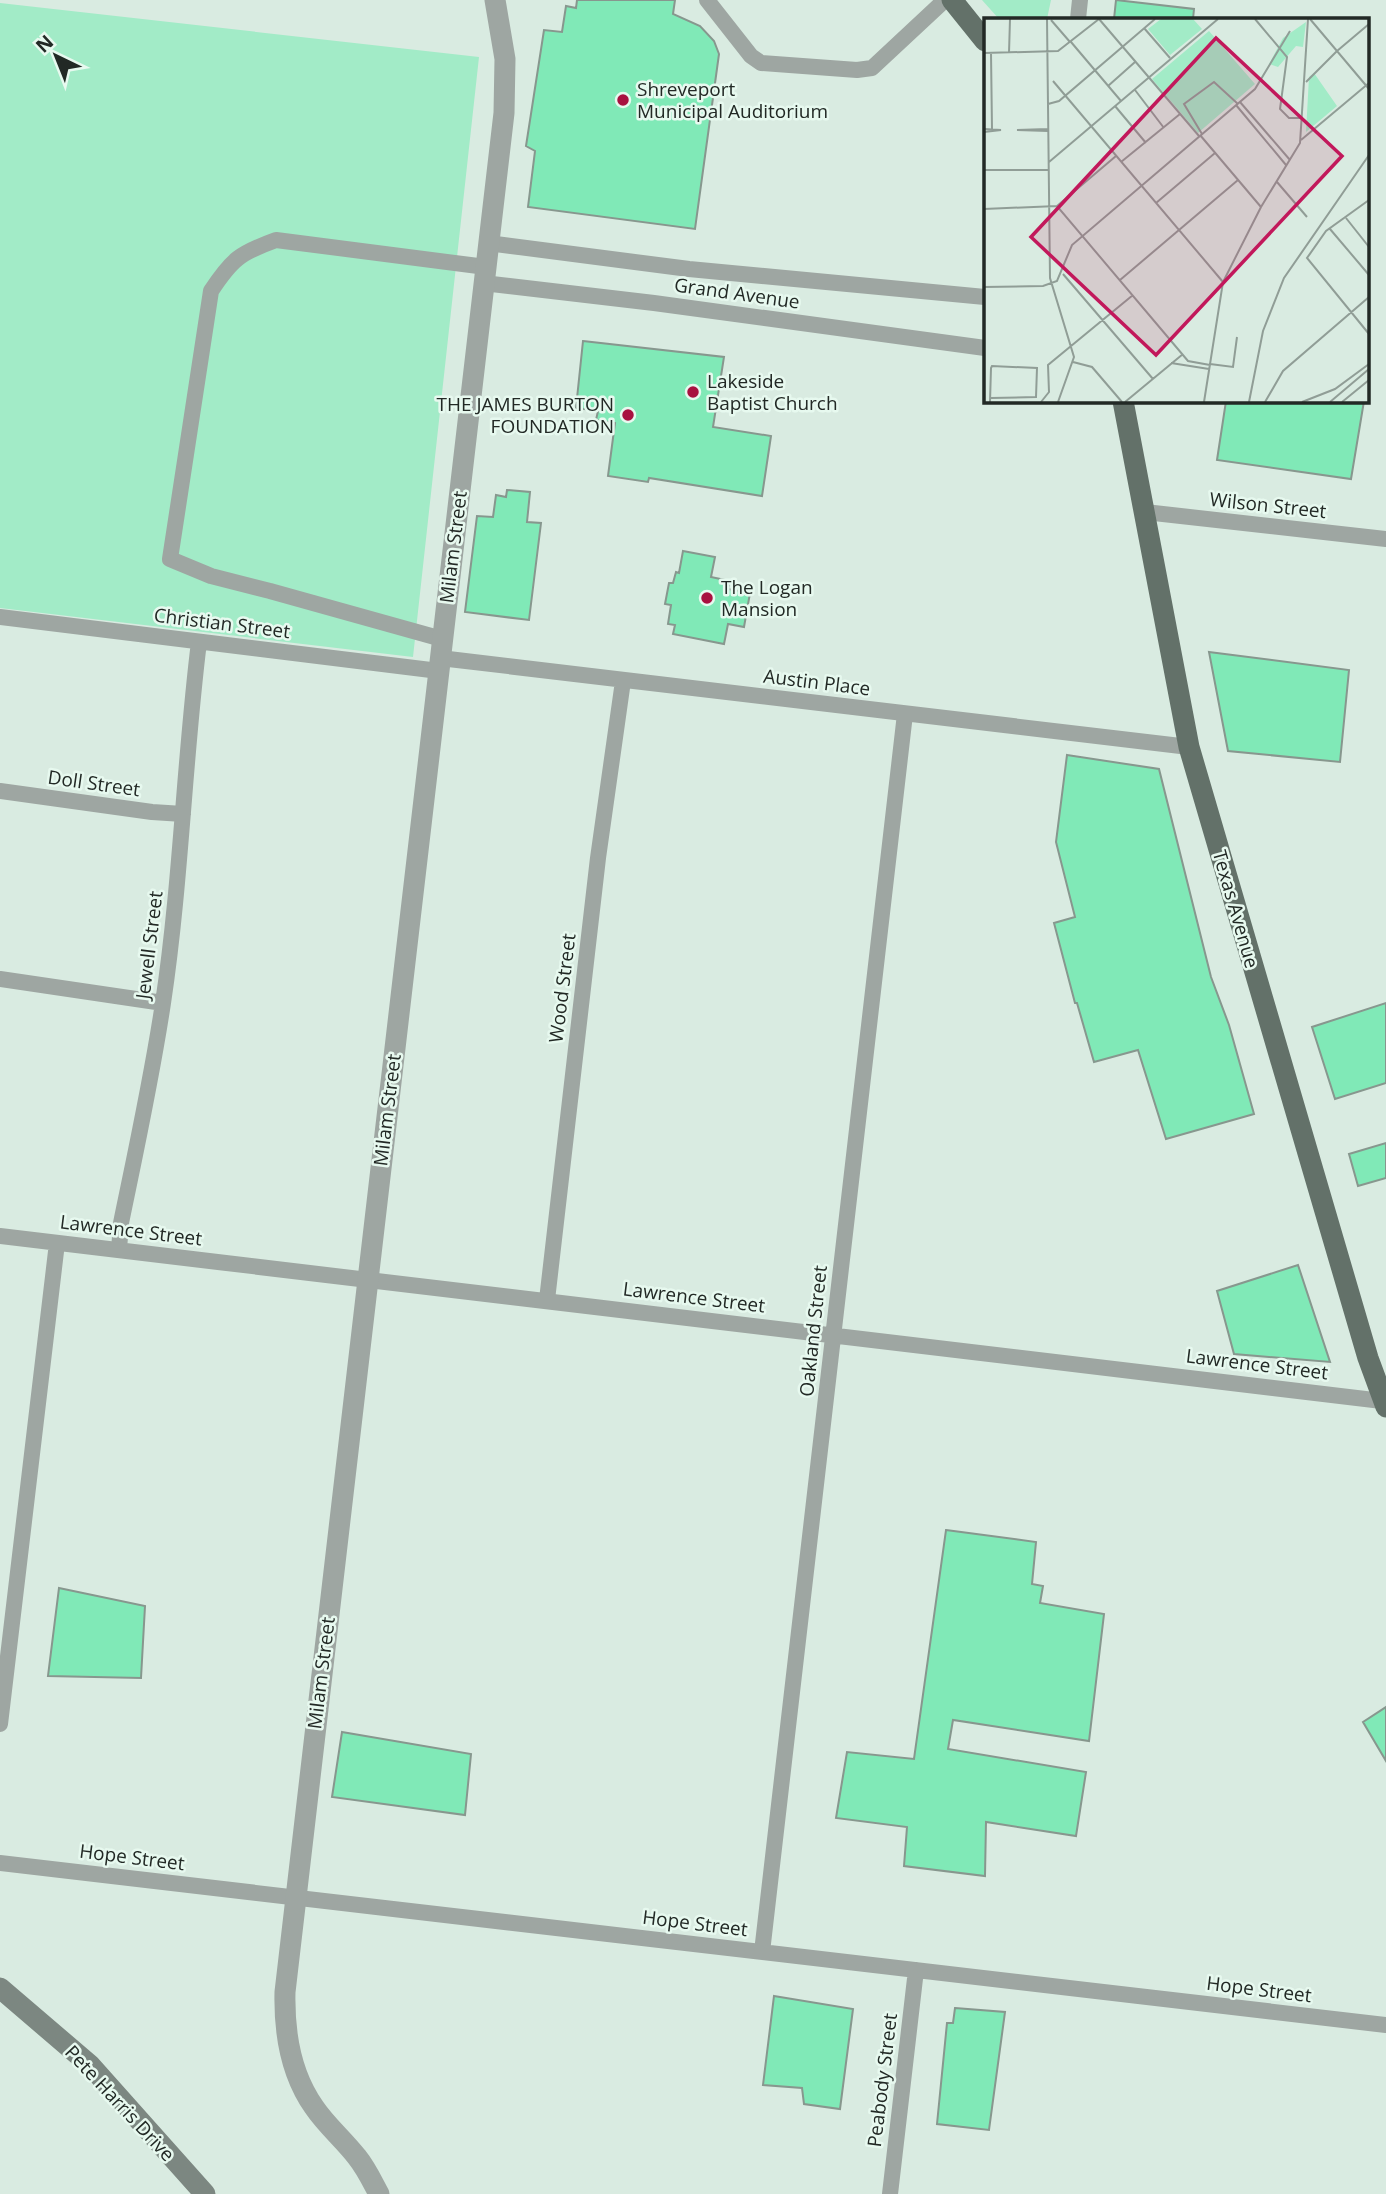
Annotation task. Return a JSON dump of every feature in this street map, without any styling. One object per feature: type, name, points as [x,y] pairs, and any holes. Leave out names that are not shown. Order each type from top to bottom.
[{"type":"main road","points":[[952,0],[984,40]]},
{"type":"main road","name":"Texas Avenue","points":[[1123,402],[1189,747],[1360,1331],[1384,1404]]},
{"type":"main road","name":"Pete Harris Drive","points":[[0,1988],[90,2065],[205,2194]]},
{"type":"street","name":"Milam Street","points":[[379,2194],[356,2155],[313,2106],[294,2067],[284,2014],[295,1897],[506,86],[502,32],[495,0]]},
{"type":"street","points":[[707,0],[751,56],[761,63],[857,71],[872,68],[945,0]]},
{"type":"street","points":[[1078,18],[1080,0]]},
{"type":"street","name":"Grand Avenue","points":[[440,656],[211,576],[170,559],[211,290],[228,265],[253,249],[276,240],[668,304],[984,348]]},
{"type":"street","name":"Grand Avenue","points":[[488,243],[690,269],[984,297]]},
{"type":"street","name":"Wilson Street","points":[[1145,512],[1386,539]]},
{"type":"street","name":"Christian Street","points":[[0,617],[199,642],[440,656]]},
{"type":"street","name":"Jewell Street","points":[[119,1250],[121,1223],[163,1003],[180,857],[191,705],[199,642]]},
{"type":"street","name":"Austin Place","points":[[440,656],[623,681],[1189,747]]},
{"type":"street","name":"Wood Street","points":[[547,1300],[598,858],[623,681]]},
{"type":"street","name":"Oakland Street","points":[[762,1952],[905,714]]},
{"type":"street","name":"Doll Street","points":[[0,791],[183,814]]},
{"type":"street","points":[[0,979],[163,1003]]},
{"type":"street","name":"Lawrence Street","points":[[0,1236],[834,1334],[1384,1404]]},
{"type":"street","points":[[0,1724],[57,1243]]},
{"type":"street","name":"Hope Street","points":[[0,1863],[1386,2025]]},
{"type":"street","name":"Peabody Street","points":[[890,2194],[916,1970]]},
{"type":"green space","points":[[982,0],[1051,0],[1047,18],[998,18]]},
{"type":"green space","points":[[0,3],[479,57],[413,657],[0,608]]},
{"type":"building","name":"Shreveport Municipal Auditorium","points":[[577,0],[675,0],[673,14],[700,26],[714,41],[719,54],[695,229],[528,207],[535,151],[526,146],[544,30],[562,32],[566,6],[576,8]]},
{"type":"building","points":[[1116,0],[1194,9],[1193,18],[1114,18]]},
{"type":"building","points":[[583,341],[724,357],[713,427],[771,436],[762,496],[649,478],[648,482],[608,476],[615,423],[596,420],[598,411],[576,408]]},
{"type":"building","points":[[1226,402],[1364,402],[1351,479],[1217,460]]},
{"type":"building","points":[[507,490],[530,492],[527,522],[541,523],[529,620],[465,612],[477,516],[493,517],[496,495],[506,497]]},
{"type":"building","name":"The Logan Mansion","points":[[683,551],[715,557],[711,577],[730,581],[728,589],[750,593],[744,627],[728,624],[724,644],[673,634],[675,625],[668,624],[671,605],[665,604],[669,583],[673,583],[676,572],[679,573]]},
{"type":"building","points":[[1209,652],[1349,670],[1340,762],[1228,751]]},
{"type":"building","points":[[1067,755],[1159,769],[1211,977],[1229,1025],[1254,1114],[1166,1139],[1138,1050],[1094,1062],[1054,923],[1075,917],[1056,842]]},
{"type":"building","points":[[1386,1003],[1386,1083],[1335,1099],[1312,1027]]},
{"type":"building","points":[[1386,1143],[1386,1178],[1358,1186],[1349,1154]]},
{"type":"building","points":[[1298,1265],[1330,1362],[1234,1354],[1217,1291]]},
{"type":"building","points":[[946,1530],[1036,1542],[1032,1584],[1043,1586],[1040,1603],[1104,1614],[1089,1741],[953,1720],[948,1749],[1086,1772],[1076,1836],[986,1822],[985,1876],[904,1866],[907,1827],[836,1818],[847,1752],[914,1759]]},
{"type":"building","points":[[59,1588],[145,1606],[141,1678],[48,1676]]},
{"type":"building","points":[[1386,1707],[1386,1761],[1363,1722]]},
{"type":"building","points":[[342,1732],[471,1754],[465,1815],[332,1797]]},
{"type":"building","points":[[774,1996],[853,2009],[840,2109],[804,2104],[802,2088],[763,2085]]},
{"type":"building","points":[[955,2008],[1005,2012],[989,2130],[937,2124],[947,2023],[953,2023]]},
{"type":"place","name":"Shreveport Municipal Auditorium","points":[[623,100]]},
{"type":"place","name":"Lakeside Baptist Church","points":[[693,392]]},
{"type":"place","name":"THE JAMES BURTON FOUNDATION","points":[[628,415]]},
{"type":"place","name":"The Logan Mansion","points":[[707,598]]}]
